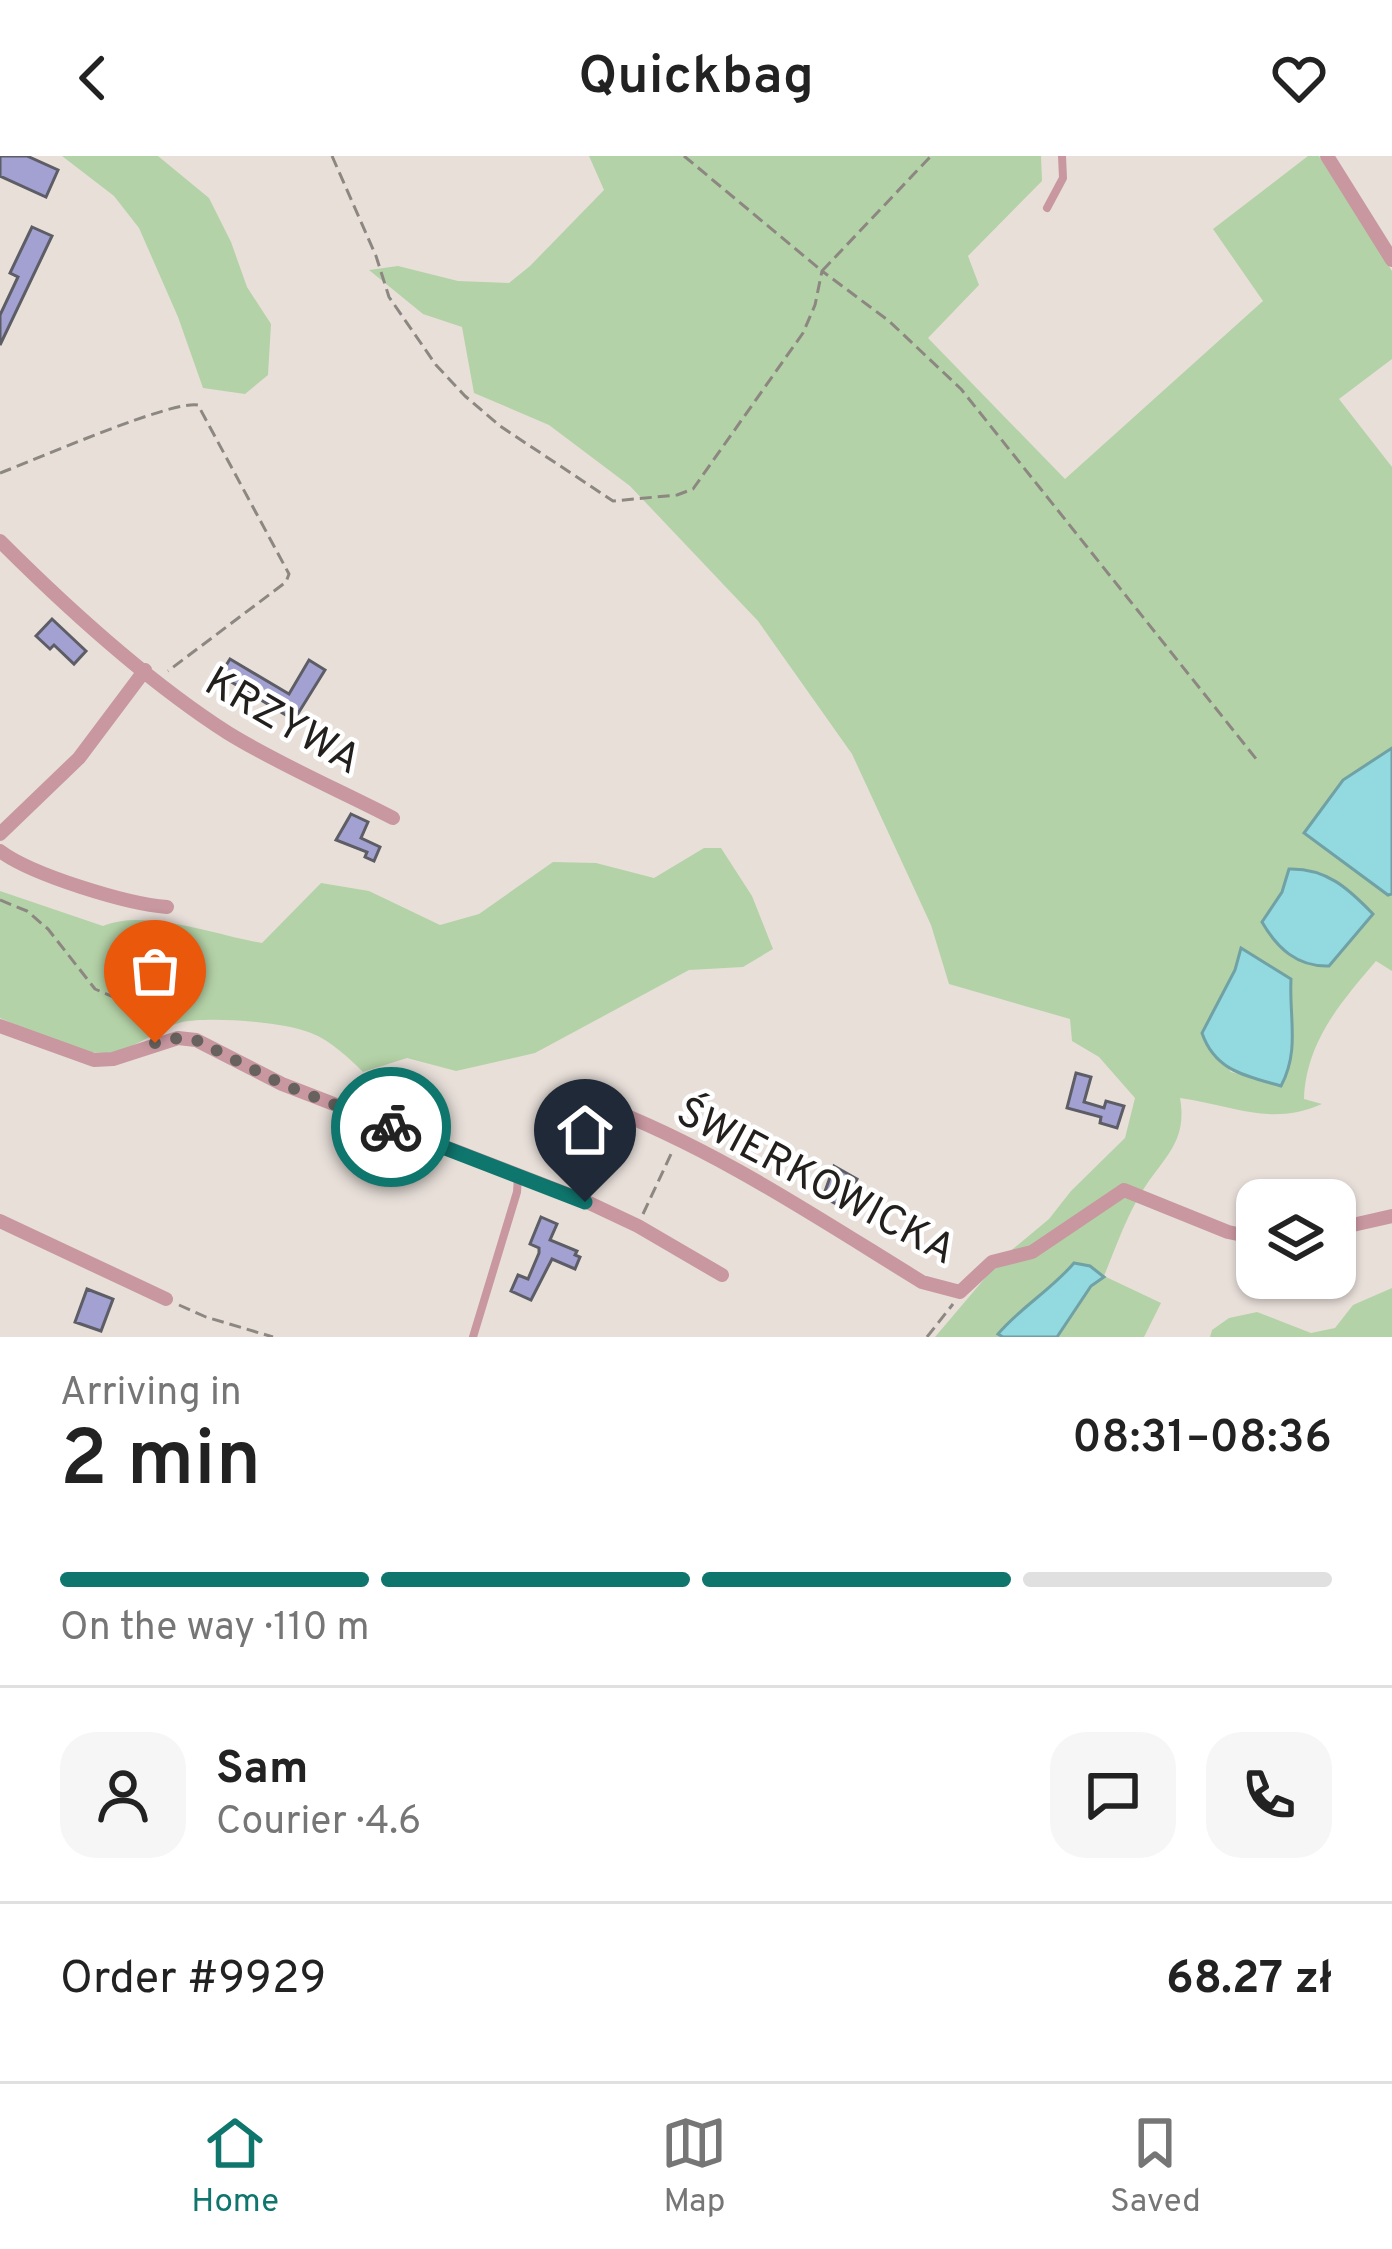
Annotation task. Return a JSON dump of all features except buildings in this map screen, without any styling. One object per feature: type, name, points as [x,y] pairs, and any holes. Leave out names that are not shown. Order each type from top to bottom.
[{"type":"street","points":[[1328,156],[1392,258]]},
{"type":"street","name":"KRZYWA","points":[[0,541],[151,675],[228,733],[393,818]]},
{"type":"street","name":"KRZYWA","points":[[0,834],[79,758],[151,675]]},
{"type":"street","points":[[0,851],[89,888],[167,908]]},
{"type":"street","points":[[0,1026],[94,1060],[113,1059],[178,1038],[196,1040],[282,1084],[638,1226],[722,1275]]},
{"type":"street","name":"ŚWIERKOWICKA","points":[[597,1104],[782,1193],[922,1282],[960,1292],[992,1262],[1031,1252],[1124,1190],[1236,1234]]},
{"type":"street","points":[[1356,1224],[1392,1216]]},
{"type":"street","points":[[0,1221],[166,1299]]},
{"type":"lane","points":[[1047,208],[1063,178],[1062,156]]},
{"type":"lane","points":[[473,1337],[518,1177]]},
{"type":"path","points":[[332,156],[389,297],[436,365],[500,426],[613,501],[693,489],[803,333],[822,271],[931,156]]},
{"type":"path","points":[[684,156],[889,321],[961,389],[1257,760]]},
{"type":"path","points":[[0,473],[157,413],[198,405],[289,574],[286,582],[151,675]]},
{"type":"path","points":[[0,899],[27,911],[48,929],[95,989],[163,1022],[178,1038]]},
{"type":"path","points":[[638,1226],[677,1139]]},
{"type":"path","points":[[927,1337],[960,1292]]},
{"type":"path","points":[[166,1299],[273,1337]]},
{"type":"green space","points":[[62,156],[158,156],[209,198],[247,287],[271,324],[268,375],[245,394],[203,388],[139,228],[114,196]]},
{"type":"green space","points":[[589,156],[1041,156],[1042,181],[968,256],[979,285],[928,338],[1065,479],[1263,301],[1213,229],[1308,156],[1319,156],[1392,271],[1392,359],[1339,399],[1392,467],[1392,748],[1343,780],[1305,833],[1392,894],[1392,971],[1376,961],[1318,1041],[1304,1099],[1322,1104],[1268,1114],[1180,1098],[1177,1138],[1137,1200],[1104,1276],[1161,1303],[1144,1337],[1057,1337],[1091,1286],[1039,1299],[1009,1322],[999,1334],[1003,1337],[935,1337],[1002,1258],[1049,1219],[1125,1138],[1135,1098],[1099,1057],[1072,1041],[1070,1019],[949,984],[931,925],[852,754],[758,621],[630,486],[549,425],[474,393],[462,327],[423,314],[369,270],[398,266],[458,281],[509,283],[604,190]],"holes":[[[1242,949],[1290,1010],[1292,1040],[1281,1086],[1231,1072],[1202,1034]]]},
{"type":"green space","points":[[704,848],[721,848],[752,896],[773,949],[743,967],[689,970],[535,1053],[456,1071],[407,1058],[363,1072],[318,1036],[266,1023],[182,1022],[125,1049],[105,1053],[65,1046],[0,1018],[0,891],[103,926],[160,921],[262,943],[321,883],[369,891],[440,925],[479,914],[553,862],[596,863],[654,878]]},
{"type":"green space","points":[[1392,1288],[1392,1337],[1210,1337],[1229,1318],[1257,1312],[1311,1333],[1335,1328],[1353,1305]]},
{"type":"water","points":[[1392,748],[1392,894],[1388,895],[1304,833],[1343,780]]},
{"type":"water","points":[[1289,869],[1336,881],[1373,914],[1329,966],[1289,954],[1262,922],[1282,892]]},
{"type":"water","points":[[1241,948],[1291,979],[1292,1047],[1281,1086],[1223,1064],[1202,1033],[1235,970]]},
{"type":"water","points":[[1074,1263],[1090,1266],[1104,1277],[1091,1286],[1057,1337],[998,1334],[1056,1282]]},
{"type":"way so far","points":[[155,1043],[196,1040],[282,1084],[391,1127]]},
{"type":"route","points":[[391,1127],[585,1202]]}]
